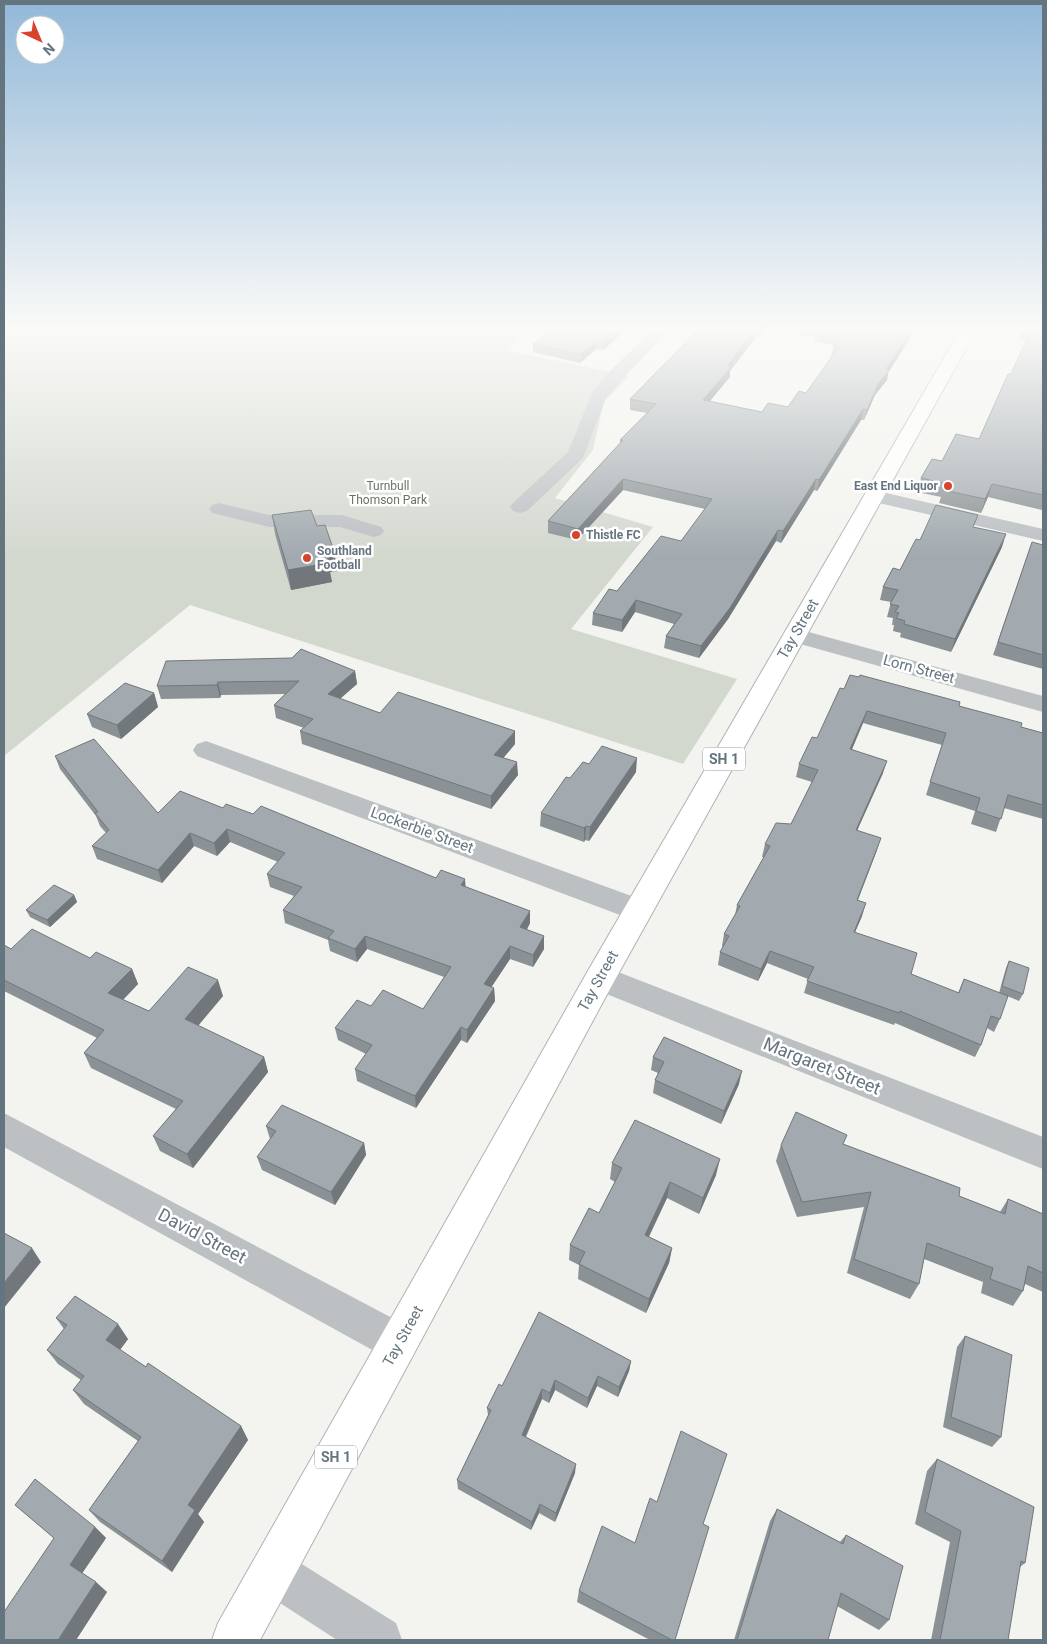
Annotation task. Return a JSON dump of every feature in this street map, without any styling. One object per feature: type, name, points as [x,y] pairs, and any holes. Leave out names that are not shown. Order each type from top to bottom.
[{"type":"highway","name":"Tay Street","points":[[236,1640],[600,978],[926,404]]},
{"type":"street","points":[[520,508],[576,454],[595,404]]},
{"type":"street","points":[[873,496],[1043,535]]},
{"type":"street","points":[[219,509],[269,522],[342,521],[374,531]]},
{"type":"street","name":"Lorn Street","points":[[794,636],[1043,704]]},
{"type":"street","name":"Lockerbie Street","points":[[206,750],[638,910]]},
{"type":"street","name":"Margaret Street","points":[[600,978],[1043,1153]]},
{"type":"street","name":"David Street","points":[[4,1129],[399,1343]]},
{"type":"street","points":[[273,1572],[379,1640]]},
{"type":"green space","name":"Turnbull Thomson Park","points":[[4,404],[604,404],[593,450],[555,498],[653,527],[571,629],[737,679],[683,764],[190,605],[4,756]]},
{"type":"building","points":[[656,404],[721,404],[762,412],[768,404],[788,407],[790,404],[870,404],[867,410],[863,409],[819,480],[816,479],[783,531],[778,530],[730,608],[701,646],[666,636],[682,614],[636,600],[622,620],[593,613],[609,589],[617,591],[661,536],[681,541],[712,499],[623,479],[578,529],[548,521],[623,440],[620,440]]},
{"type":"building","points":[[995,404],[1043,404],[1043,495],[992,484],[985,499],[943,490],[946,484],[921,478],[932,459],[942,461],[956,434],[979,439]]},
{"type":"building","points":[[936,505],[978,515],[973,527],[1006,534],[955,639],[904,624],[905,621],[896,618],[899,613],[895,612],[899,606],[890,604],[898,590],[883,587],[893,568],[900,570],[916,539],[920,540]]},
{"type":"building","points":[[311,510],[317,526],[325,525],[334,551],[326,553],[329,563],[288,570],[272,515]]},
{"type":"building","points":[[1032,542],[1043,545],[1043,655],[998,642]]},
{"type":"building","points":[[301,649],[355,671],[328,694],[380,713],[398,692],[515,731],[494,755],[517,762],[491,796],[300,731],[313,719],[274,705],[299,681],[218,682],[217,685],[157,686],[166,661],[292,658]]},
{"type":"building","points":[[850,675],[859,677],[860,675],[960,702],[959,706],[1022,723],[1021,727],[1043,733],[1043,805],[1008,795],[1001,819],[976,811],[980,798],[930,782],[946,733],[867,711],[850,749],[887,761],[856,830],[881,838],[857,900],[866,903],[854,932],[917,953],[911,974],[959,993],[964,979],[1008,996],[1000,1019],[991,1016],[981,1045],[900,1011],[899,1013],[807,981],[814,967],[770,951],[761,969],[720,952],[729,936],[724,934],[740,906],[737,905],[770,846],[765,844],[776,823],[791,824],[818,770],[799,764],[812,737],[817,738],[840,688],[844,689]]},
{"type":"building","points":[[125,683],[154,693],[117,725],[87,714]]},
{"type":"building","points":[[94,739],[158,813],[180,791],[223,808],[226,804],[253,814],[261,806],[436,878],[441,870],[465,879],[461,885],[530,911],[520,927],[544,936],[533,955],[510,946],[484,984],[494,988],[467,1030],[461,1027],[415,1096],[355,1069],[372,1045],[335,1028],[357,1000],[371,1006],[383,990],[423,1009],[451,967],[365,936],[355,949],[328,938],[334,931],[283,910],[302,887],[267,874],[285,853],[227,829],[214,843],[190,833],[158,870],[92,846],[109,830],[95,813],[98,812],[55,756]]},
{"type":"building","points":[[602,746],[637,758],[590,827],[586,826],[584,828],[541,813],[566,777],[570,778],[583,762],[589,764]]},
{"type":"building","points":[[54,885],[74,895],[47,920],[26,910]]},
{"type":"building","points":[[32,929],[90,958],[96,952],[132,969],[108,993],[149,1011],[188,967],[218,980],[185,1019],[264,1057],[187,1154],[153,1136],[183,1101],[84,1053],[104,1030],[4,980],[4,945],[11,949]]},
{"type":"building","points":[[1009,961],[1029,968],[1023,994],[1002,986]]},
{"type":"building","points":[[664,1037],[742,1071],[724,1111],[655,1080],[664,1062],[653,1057]]},
{"type":"building","points":[[282,1105],[364,1143],[331,1192],[257,1157],[276,1131],[266,1126]]},
{"type":"building","points":[[796,1112],[847,1135],[843,1144],[960,1188],[959,1196],[1005,1214],[1008,1199],[1043,1214],[1043,1273],[1028,1266],[1023,1291],[990,1279],[993,1268],[927,1243],[919,1284],[854,1259],[871,1192],[802,1202],[781,1145]]},
{"type":"building","points":[[635,1120],[720,1159],[703,1198],[670,1182],[645,1235],[672,1248],[649,1299],[579,1264],[585,1252],[570,1245],[589,1208],[599,1213],[622,1168],[612,1163]]},
{"type":"building","points":[[4,1233],[32,1248],[4,1283]]},
{"type":"building","points":[[75,1296],[118,1324],[106,1340],[146,1367],[148,1363],[241,1426],[188,1505],[195,1510],[162,1561],[89,1510],[141,1437],[73,1390],[84,1376],[47,1350],[67,1325],[56,1318]]},
{"type":"building","points":[[539,1312],[631,1361],[619,1387],[598,1376],[588,1398],[555,1380],[550,1393],[542,1389],[522,1435],[576,1464],[556,1513],[540,1504],[532,1522],[457,1480],[491,1410],[487,1408],[499,1384],[502,1386]]},
{"type":"building","points":[[965,1336],[1012,1355],[1001,1437],[951,1417]]},
{"type":"building","points":[[681,1431],[727,1454],[703,1524],[709,1527],[675,1640],[672,1640],[579,1591],[602,1526],[635,1543],[650,1498],[657,1502]]},
{"type":"building","points":[[937,1459],[1034,1507],[1025,1563],[1021,1561],[1008,1640],[940,1640],[961,1531],[925,1512]]},
{"type":"building","points":[[35,1479],[95,1527],[70,1565],[96,1582],[58,1640],[4,1640],[4,1612],[54,1538],[15,1505]]},
{"type":"building","points":[[777,1509],[843,1544],[846,1535],[903,1566],[889,1620],[841,1593],[828,1640],[737,1640]]},
{"type":"place","name":"East End Liquor","points":[[948,486]]},
{"type":"place","name":"Thistle FC","points":[[576,535]]},
{"type":"place","name":"Southland Football","points":[[307,558]]}]
